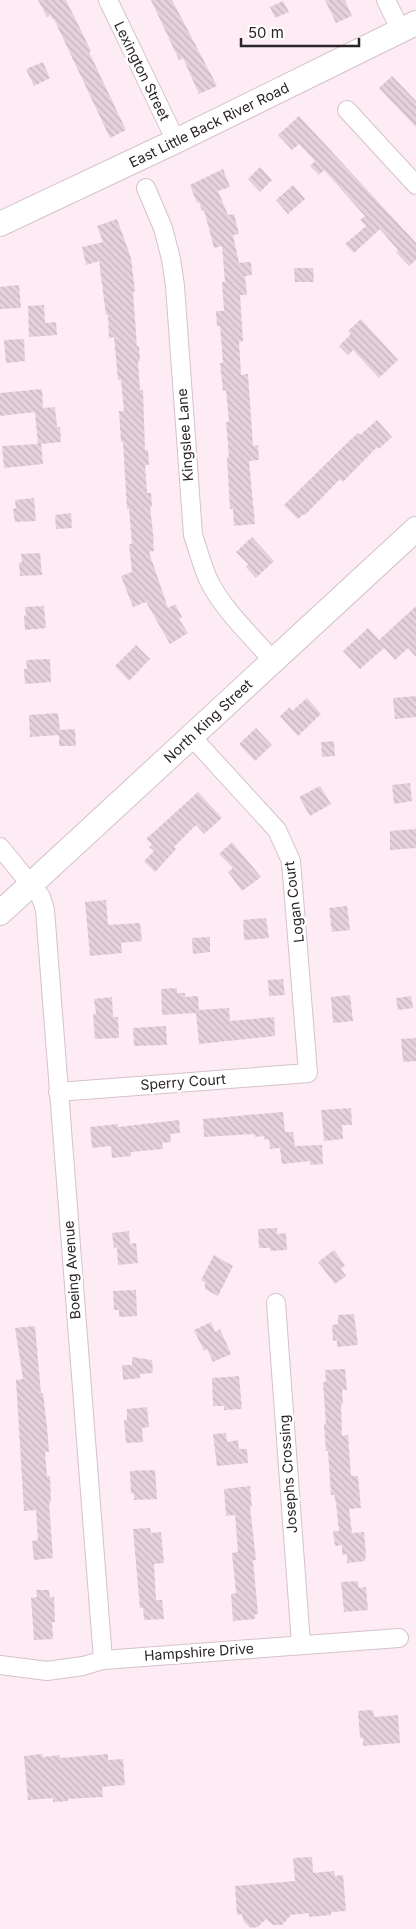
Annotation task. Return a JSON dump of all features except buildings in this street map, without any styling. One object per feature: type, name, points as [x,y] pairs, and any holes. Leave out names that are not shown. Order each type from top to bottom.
[{"type":"main road","name":"East Little Back River Road","points":[[0,224],[176,141],[408,27]]},
{"type":"main road","name":"North King Street","points":[[0,912],[416,529]]},
{"type":"street","name":"Lexington Street","points":[[108,0],[176,141]]},
{"type":"street","points":[[386,0],[408,27]]},
{"type":"street","points":[[347,110],[416,185]]},
{"type":"street","name":"Kingslee Lane","points":[[146,188],[163,228],[171,259],[175,286],[193,535],[200,560],[209,581],[221,600],[273,660]]},
{"type":"street","name":"Logan Court","points":[[191,736],[277,830],[291,861],[308,1073]]},
{"type":"street","name":"Boeing Avenue","points":[[0,848],[41,897],[45,910],[103,1660]]},
{"type":"street","name":"Sperry Court","points":[[58,1092],[308,1073]]},
{"type":"street","name":"Josephs Crossing","points":[[276,1303],[301,1644]]},
{"type":"street","name":"Hampshire Drive","points":[[0,1665],[47,1671],[83,1666],[103,1660],[399,1638]]}]
